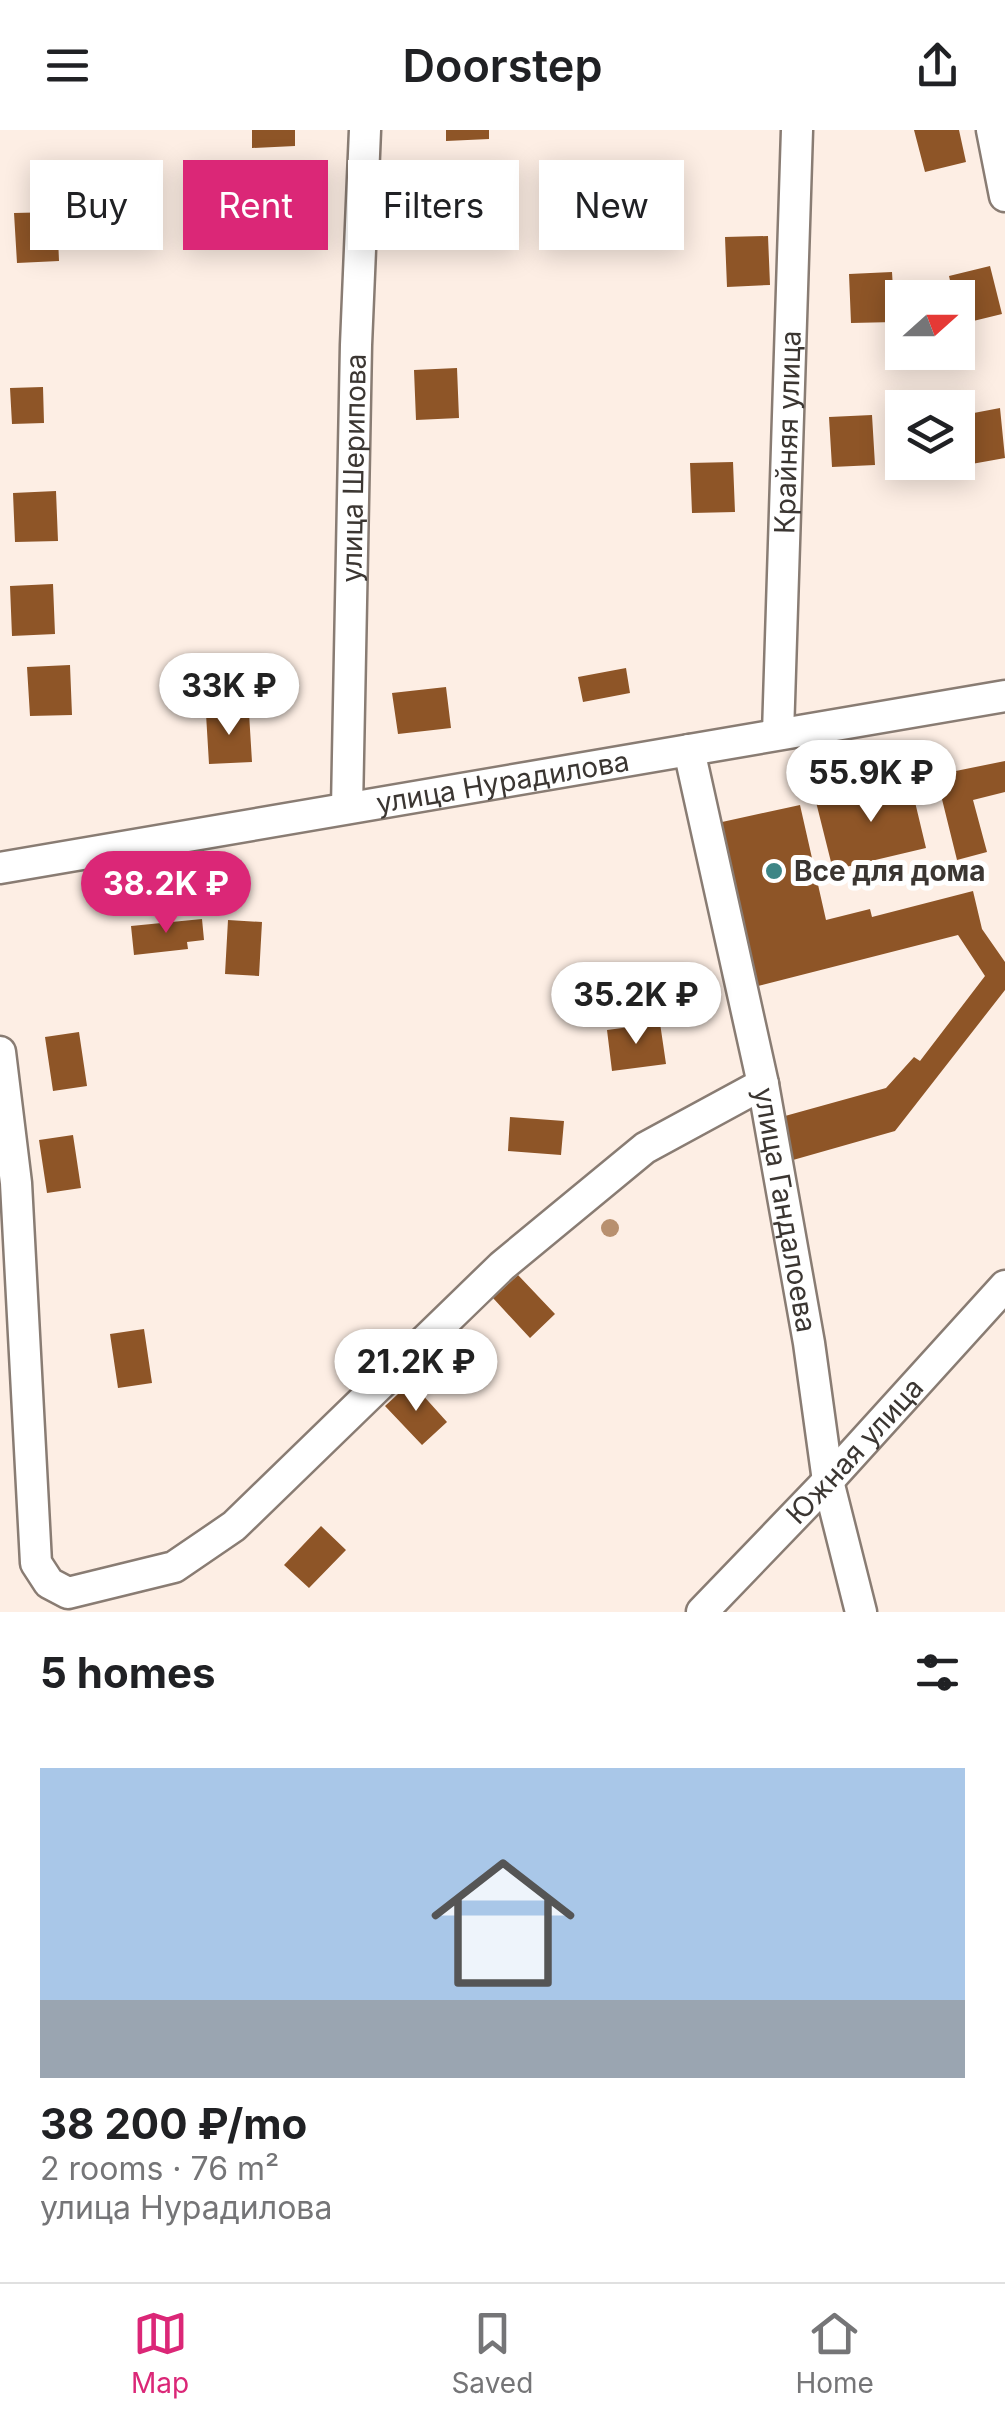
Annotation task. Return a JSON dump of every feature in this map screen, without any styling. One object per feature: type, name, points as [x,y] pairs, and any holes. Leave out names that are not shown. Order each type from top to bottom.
[{"type":"street","name":"улица Шерипова","points":[[348,808],[356,345],[365,130]]},
{"type":"street","name":"Крайняя улица","points":[[778,734],[798,130]]},
{"type":"street","points":[[992,130],[1005,196]]},
{"type":"street","name":"улица Нурадилова","points":[[0,868],[1005,696]]},
{"type":"street","name":"улица Гандалоева","points":[[689,750],[763,1084],[809,1344],[828,1481],[861,1612]]},
{"type":"street","points":[[0,1052],[16,1182],[36,1564],[49,1583],[68,1593],[174,1567],[234,1526],[502,1266],[645,1148],[763,1084]]},
{"type":"street","name":"Южная улица","points":[[702,1612],[828,1481],[1005,1286]]},
{"type":"building","points":[[252,130],[295,130],[295,146],[252,148]]},
{"type":"building","points":[[446,130],[489,130],[489,139],[446,141]]},
{"type":"building","points":[[914,130],[959,130],[966,162],[925,172]]},
{"type":"building","points":[[14,213],[30,213],[30,250],[59,250],[59,261],[17,263]]},
{"type":"building","points":[[768,236],[770,285],[727,287],[725,237]]},
{"type":"building","points":[[990,266],[1002,314],[975,321],[975,280],[950,280],[949,276]]},
{"type":"building","points":[[892,272],[892,280],[885,280],[885,322],[851,323],[849,274]]},
{"type":"building","points":[[457,368],[459,418],[416,420],[414,370]]},
{"type":"building","points":[[43,387],[44,423],[12,424],[10,388]]},
{"type":"building","points":[[1000,408],[1005,458],[975,463],[975,413]]},
{"type":"building","points":[[872,415],[875,465],[832,467],[829,417]]},
{"type":"building","points":[[733,462],[735,512],[692,513],[690,463]]},
{"type":"building","points":[[56,491],[58,541],[15,542],[13,493]]},
{"type":"building","points":[[53,584],[55,634],[12,636],[10,586]]},
{"type":"building","points":[[70,665],[72,715],[30,716],[27,667]]},
{"type":"building","points":[[626,668],[630,693],[583,702],[578,677]]},
{"type":"building","points":[[446,687],[451,728],[398,734],[392,693]]},
{"type":"building","points":[[249,713],[252,762],[209,764],[206,714]]},
{"type":"building","points":[[1005,761],[1005,792],[973,800],[987,852],[957,860],[936,775]]},
{"type":"building","points":[[910,781],[926,848],[833,870],[816,802]]},
{"type":"building","points":[[800,805],[826,920],[870,909],[872,917],[973,891],[982,929],[1005,962],[1005,990],[895,1131],[793,1160],[785,1116],[886,1088],[914,1057],[920,1061],[985,976],[958,935],[758,986],[722,822]]},
{"type":"building","points":[[202,919],[204,940],[187,942],[188,949],[134,955],[131,926]]},
{"type":"building","points":[[228,920],[262,922],[259,976],[225,974]]},
{"type":"building","points":[[660,1023],[666,1064],[612,1071],[607,1030]]},
{"type":"building","points":[[79,1032],[87,1086],[53,1091],[45,1037]]},
{"type":"building","points":[[510,1117],[564,1121],[561,1155],[508,1151]]},
{"type":"building","points":[[73,1135],[81,1188],[47,1193],[39,1140]]},
{"type":"building","points":[[518,1275],[555,1314],[530,1338],[493,1298]]},
{"type":"building","points":[[144,1329],[152,1383],[118,1388],[110,1334]]},
{"type":"building","points":[[411,1382],[447,1422],[422,1445],[385,1406]]},
{"type":"building","points":[[321,1526],[346,1550],[309,1588],[284,1565]]},
{"type":"place","name":"Все для дома","points":[[774,871]]}]
